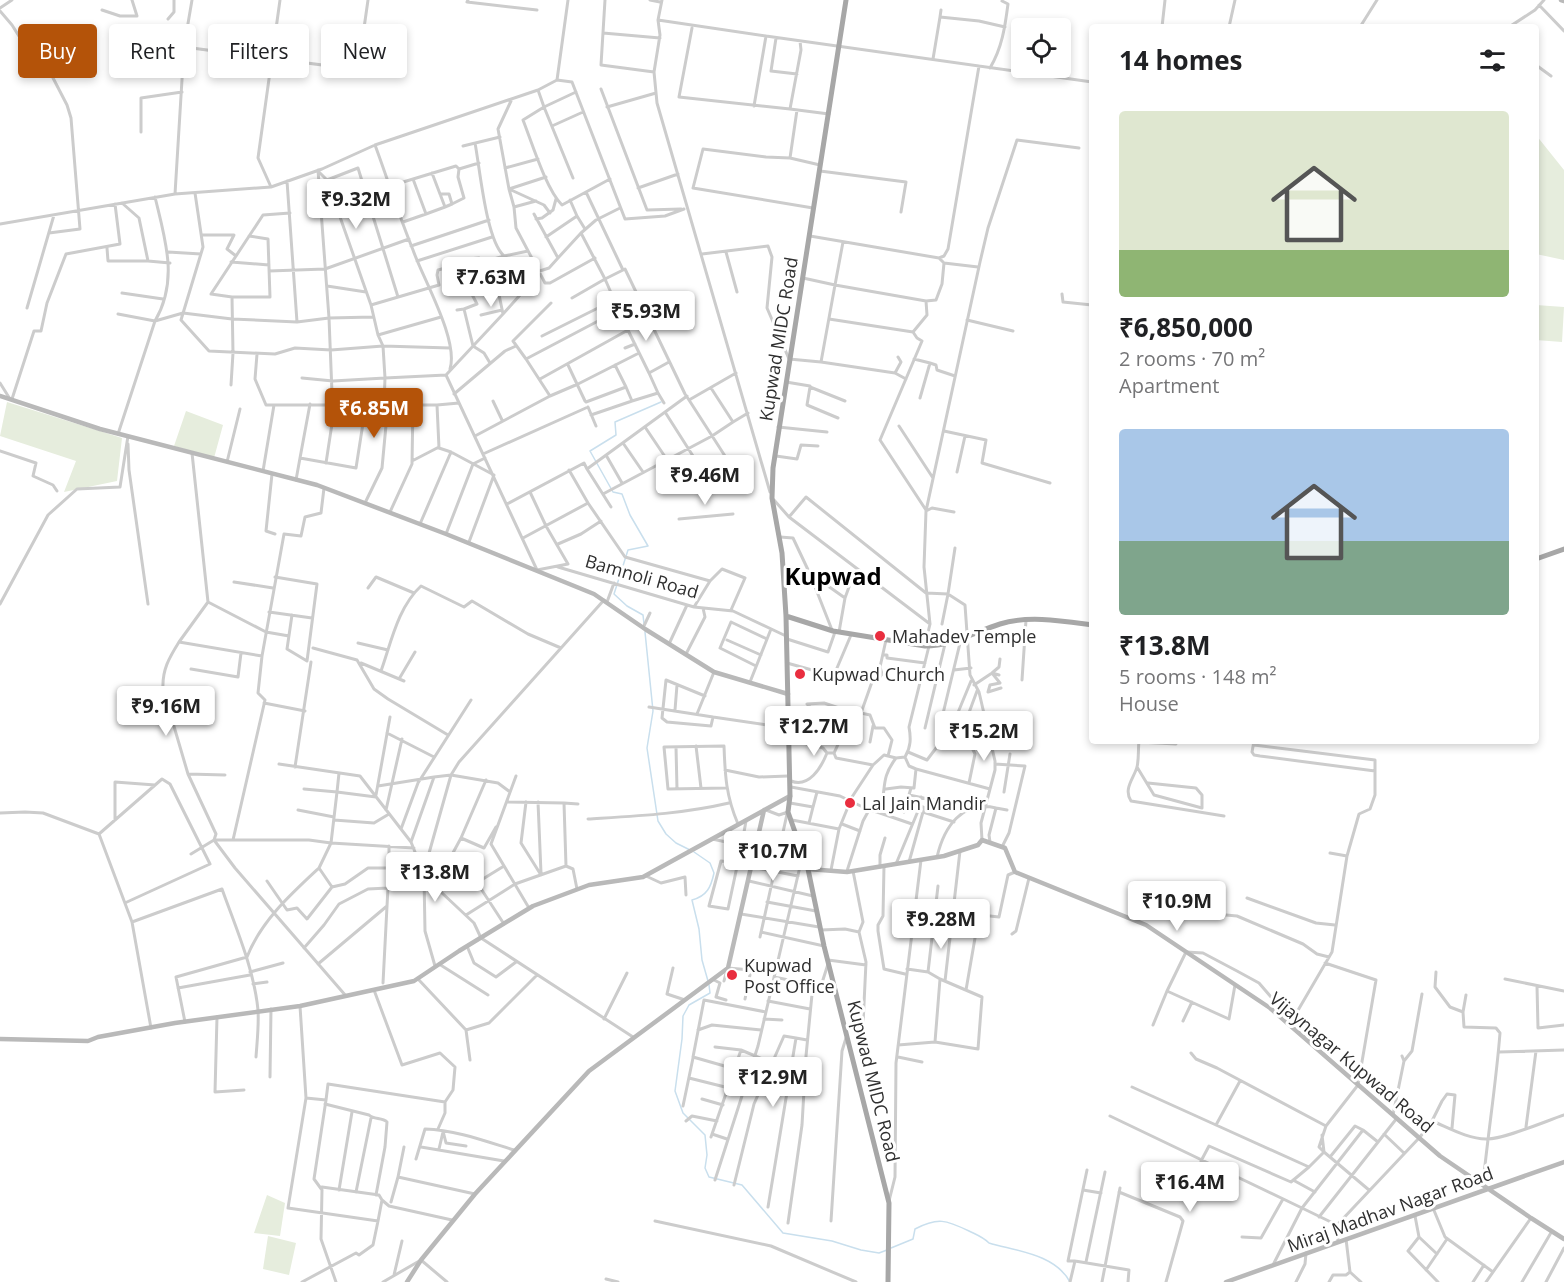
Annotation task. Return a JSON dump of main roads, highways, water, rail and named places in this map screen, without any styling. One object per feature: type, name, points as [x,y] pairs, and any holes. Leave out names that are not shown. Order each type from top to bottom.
[{"type":"main road","name":"Kupwad MIDC Road","points":[[846,0],[778,427],[772,498],[780,537],[786,616],[788,812],[808,869],[824,946],[889,1203],[888,1282]]},
{"type":"main road","points":[[1539,558],[1564,549]]},
{"type":"main road","points":[[786,616],[835,631],[927,646],[945,644],[1002,624],[1026,620],[1089,625]]},
{"type":"waterway","points":[[644,624],[643,615],[627,606],[614,594],[628,550],[648,546],[630,515],[622,494],[613,492],[590,451],[616,435],[615,422],[661,402]]},
{"type":"waterway","points":[[645,632],[653,711],[647,748],[658,821],[666,834],[676,843],[690,850]]},
{"type":"waterway","points":[[694,852],[710,863],[714,873],[708,890],[692,900],[699,929],[702,960],[708,981]]},
{"type":"waterway","points":[[709,985],[710,993],[689,1005],[683,1016],[675,1091],[683,1113],[705,1135],[707,1155],[705,1168],[709,1177],[742,1185],[783,1233],[832,1241],[879,1253],[887,1250]]},
{"type":"waterway","points":[[891,1248],[913,1239],[915,1229],[923,1225],[936,1221],[948,1222],[989,1243],[1045,1259],[1055,1265],[1070,1282]]},
{"type":"place","name":"Mahadev Temple","points":[[880,636]]},
{"type":"place","name":"Kupwad Church","points":[[800,674]]},
{"type":"place","name":"Lal Jain Mandir","points":[[850,803]]},
{"type":"place","name":"Kupwad Post Office","points":[[732,975]]},
{"type":"district","name":"Kupwad","points":[[833,575]]}]
